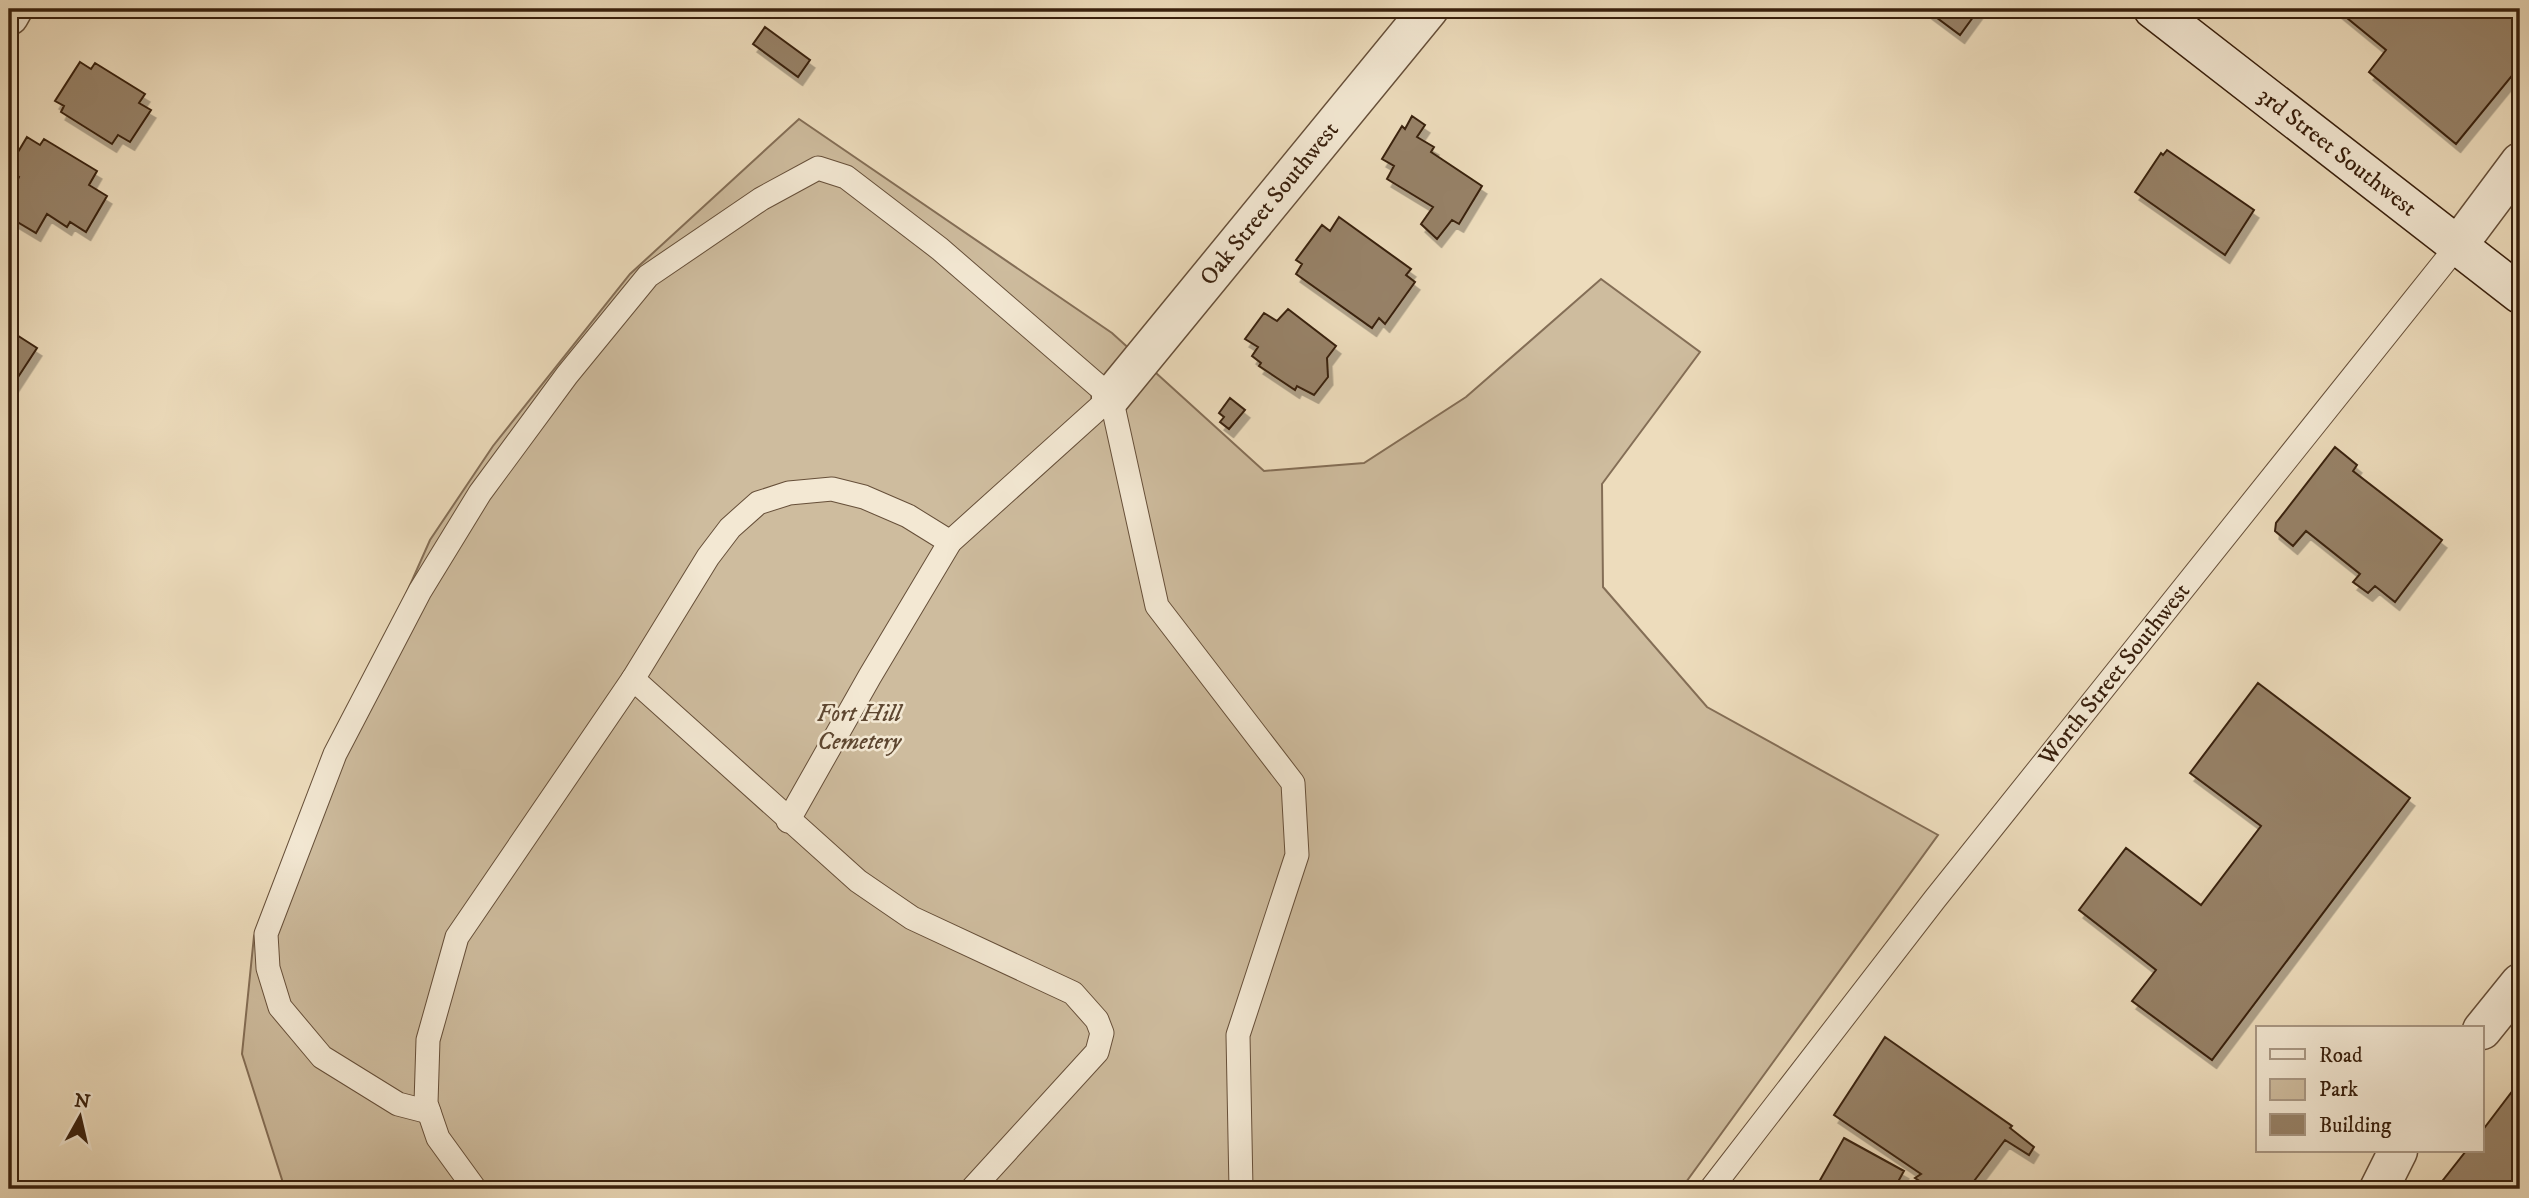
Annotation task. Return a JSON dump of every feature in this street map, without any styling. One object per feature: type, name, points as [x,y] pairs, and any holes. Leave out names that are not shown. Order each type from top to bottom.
[{"type":"street","points":[[9,16],[13,9]]},
{"type":"street","name":"Oak Street Southwest","points":[[1111,397],[1429,9]]},
{"type":"street","name":"3rd Street Southwest","points":[[2153,9],[2520,294]]},
{"type":"street","name":"Worth Street Southwest","points":[[2458,245],[2520,162]]},
{"type":"street","points":[[2484,1028],[2519,986]]},
{"type":"street","points":[[2378,1189],[2397,1152]]},
{"type":"lane","points":[[429,1112],[398,1104],[322,1057],[280,1007],[268,968],[266,934],[335,754],[420,592],[480,493],[567,375],[648,276],[761,199],[818,168],[846,177],[940,249],[1111,397],[1157,606],[1293,783],[1297,855],[1238,1035],[1241,1189]]},
{"type":"lane","name":"Worth Street Southwest","points":[[1711,1189],[1935,899],[2458,245]]},
{"type":"lane","points":[[788,821],[950,542],[1111,397]]},
{"type":"lane","points":[[475,1189],[438,1138],[426,1103],[428,1040],[457,937],[634,679],[708,557],[730,528],[758,503],[789,492],[832,489],[864,497],[908,516],[950,542]]},
{"type":"lane","points":[[634,679],[788,821],[859,881],[912,918],[1073,993],[1097,1020],[1102,1033],[1097,1052],[972,1189]]},
{"type":"green space","name":"Fort Hill Cemetery","points":[[799,119],[1112,333],[1264,471],[1364,463],[1466,397],[1601,279],[1700,352],[1602,484],[1603,587],[1707,707],[1938,835],[1681,1189],[285,1189],[242,1054],[254,936],[430,540],[493,446],[630,274]]},
{"type":"building","points":[[1925,9],[1979,9],[1960,35]]},
{"type":"building","points":[[2336,9],[2520,9],[2520,66],[2456,144],[2369,72],[2386,50]]},
{"type":"building","points":[[765,27],[810,60],[798,77],[753,44]]},
{"type":"building","points":[[80,62],[91,69],[95,63],[145,94],[139,103],[151,110],[130,142],[118,135],[112,144],[61,112],[64,106],[55,101]]},
{"type":"building","points":[[1412,116],[1425,125],[1417,137],[1434,147],[1431,152],[1482,186],[1459,224],[1452,220],[1437,239],[1421,224],[1433,207],[1387,179],[1394,166],[1382,159],[1402,126],[1405,129]]},
{"type":"building","points":[[27,137],[40,145],[44,139],[97,171],[89,185],[107,196],[86,232],[70,222],[67,227],[47,214],[36,233],[9,217],[9,198],[19,177],[9,171],[9,167]]},
{"type":"building","points":[[2167,150],[2254,210],[2225,255],[2135,192],[2161,153],[2163,155]]},
{"type":"building","points":[[1339,217],[1411,269],[1406,275],[1415,282],[1385,324],[1379,318],[1372,328],[1296,274],[1302,264],[1296,260],[1322,225],[1330,231]]},
{"type":"building","points":[[1288,309],[1336,346],[1327,358],[1328,377],[1314,395],[1297,386],[1295,390],[1259,366],[1261,363],[1252,356],[1258,347],[1245,339],[1264,313],[1277,321]]},
{"type":"building","points":[[9,330],[37,348],[9,391]]},
{"type":"building","points":[[1230,398],[1245,410],[1229,429],[1220,422],[1224,417],[1219,413]]},
{"type":"building","points":[[2335,447],[2357,465],[2353,471],[2442,540],[2395,602],[2375,586],[2368,593],[2353,582],[2360,574],[2306,531],[2293,546],[2275,531],[2276,523]]},
{"type":"building","points":[[2258,683],[2410,798],[2212,1060],[2132,1001],[2156,970],[2079,910],[2126,848],[2201,905],[2261,826],[2190,773]]},
{"type":"building","points":[[1885,1037],[2012,1126],[2010,1128],[2034,1147],[2029,1155],[2005,1140],[1968,1189],[1942,1189],[1936,1185],[1930,1188],[1915,1178],[1921,1174],[1834,1115]]},
{"type":"building","points":[[2520,1081],[2520,1189],[2436,1189],[2465,1152],[2484,1152],[2484,1128]]},
{"type":"building","points":[[1844,1138],[1904,1171],[1894,1189],[1815,1189]]}]
